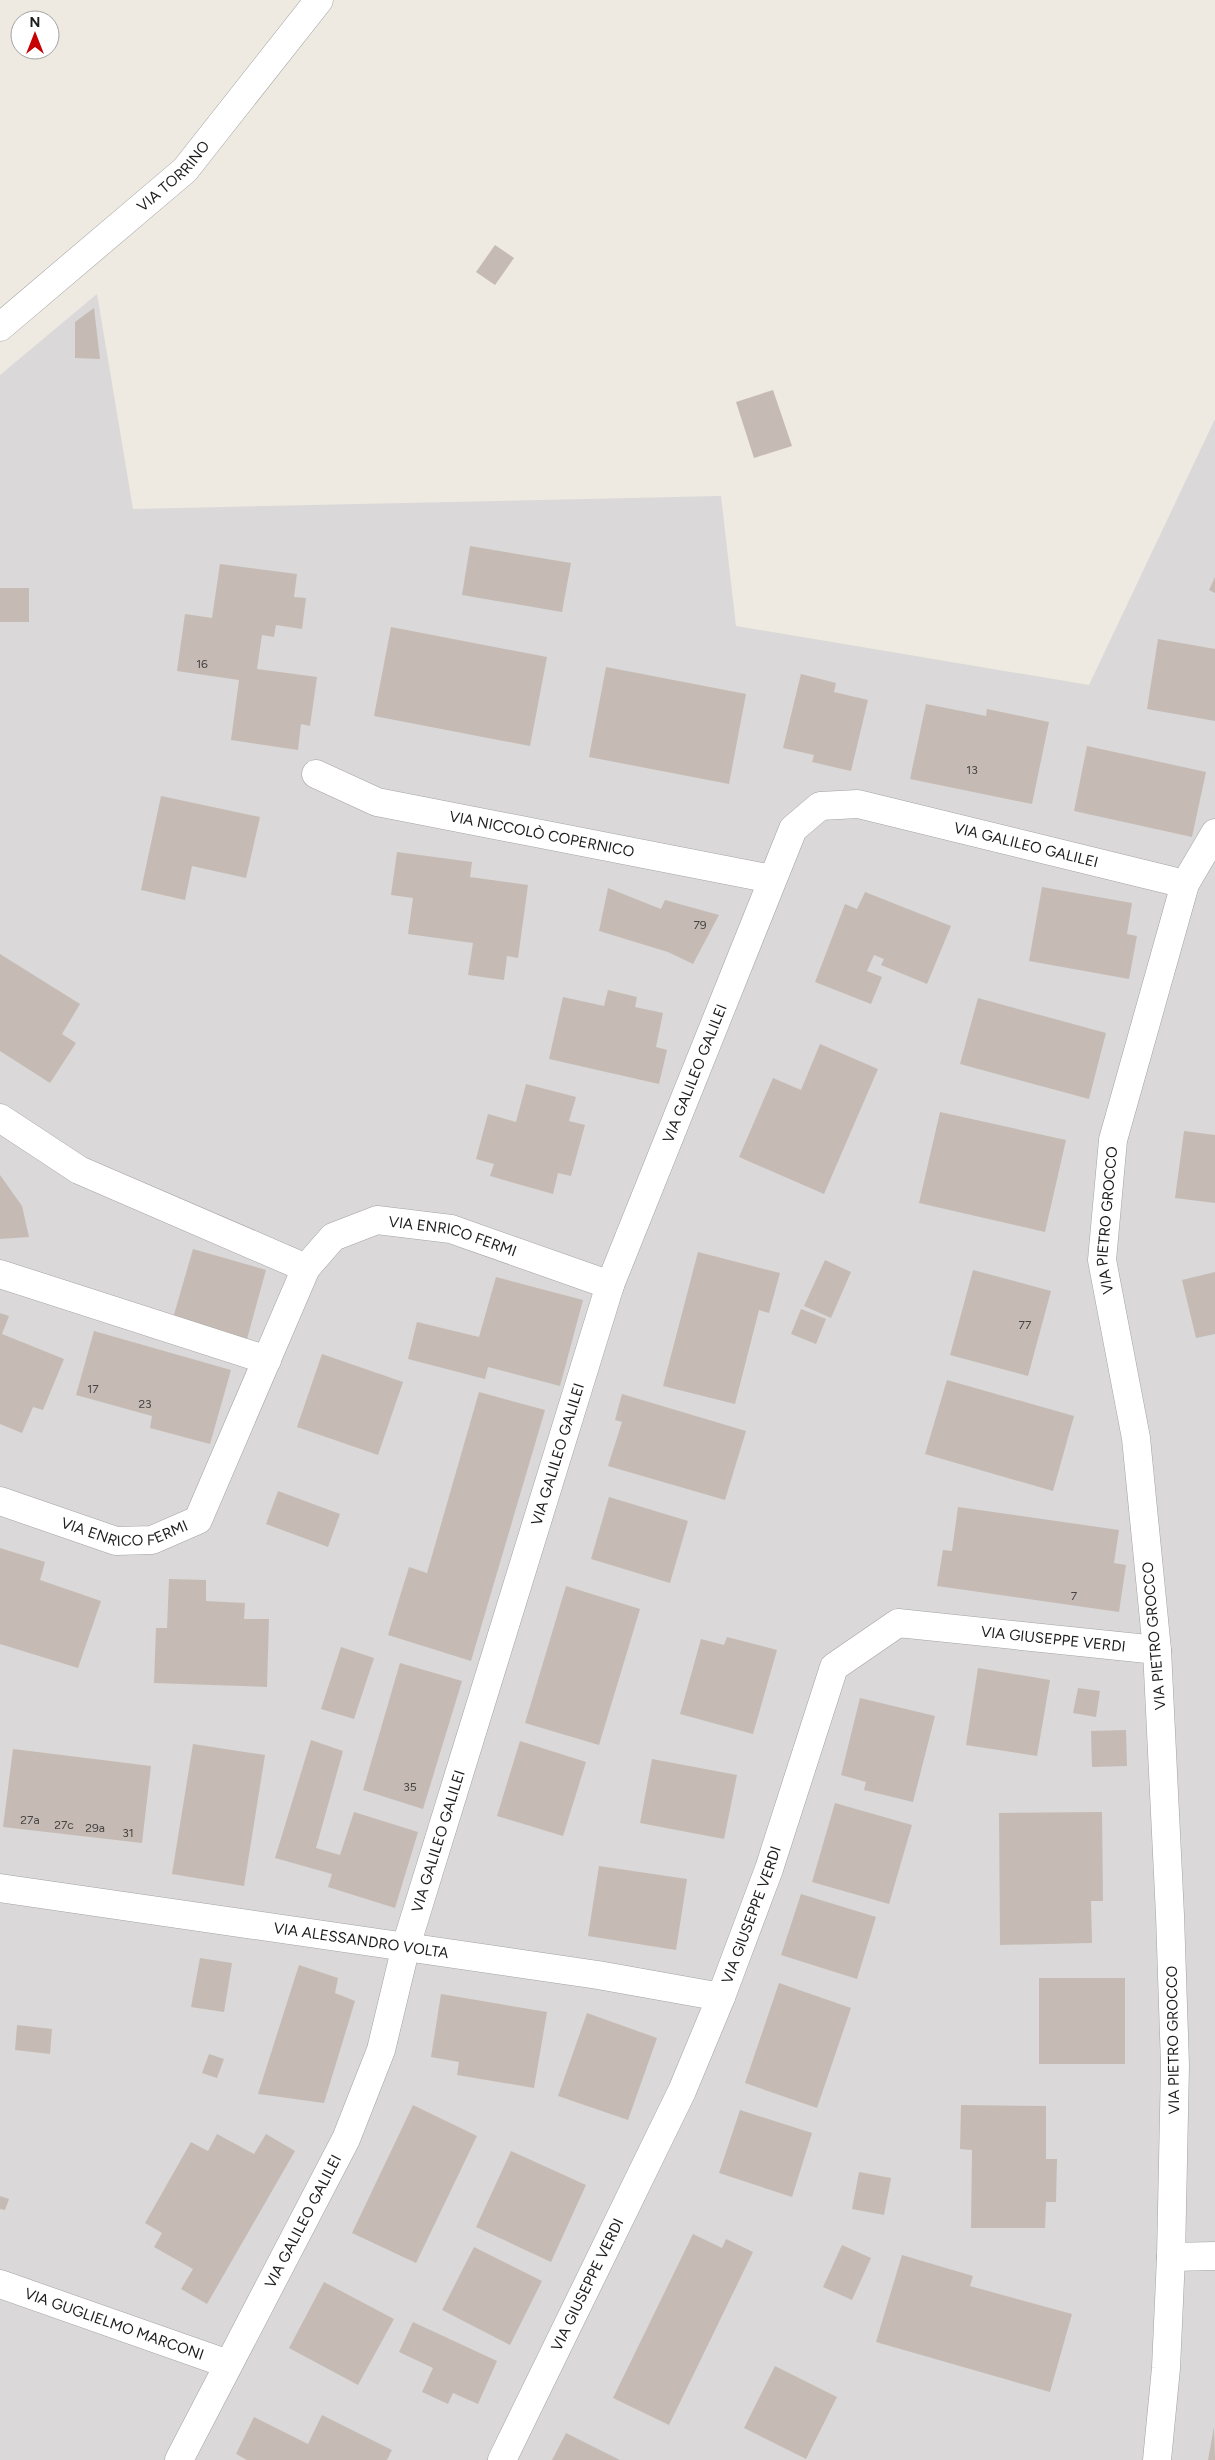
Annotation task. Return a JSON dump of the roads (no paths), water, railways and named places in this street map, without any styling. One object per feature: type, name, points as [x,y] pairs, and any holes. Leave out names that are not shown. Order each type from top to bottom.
[{"type":"street","name":"VIA TORRINO","points":[[0,327],[185,170],[319,0]]},
{"type":"street","name":"VIA NICCOLÒ COPERNICO","points":[[316,774],[377,802],[772,879]]},
{"type":"street","name":"VIA GALILEO GALILEI","points":[[179,2460],[346,2139],[381,2050],[406,1946],[610,1285],[793,829],[820,806],[858,804],[1184,884]]},
{"type":"street","name":"VIA PIETRO GROCCO","points":[[1157,2460],[1166,2368],[1172,2257],[1175,2065],[1158,1650],[1136,1438],[1102,1260],[1113,1140],[1184,884],[1215,833]]},
{"type":"street","points":[[0,1118],[79,1170],[306,1268]]},
{"type":"street","name":"VIA ENRICO FERMI","points":[[0,1501],[116,1541],[152,1540],[198,1520],[306,1268],[333,1237],[378,1220],[451,1229],[610,1285]]},
{"type":"street","points":[[0,1274],[267,1360]]},
{"type":"street","name":"VIA GIUSEPPE VERDI","points":[[502,2460],[682,2091],[721,1997],[769,1869],[834,1667],[898,1623],[1158,1650]]},
{"type":"street","name":"VIA ALESSANDRO VOLTA","points":[[0,1888],[598,1974],[721,1997]]},
{"type":"street","points":[[1172,2257],[1215,2256]]},
{"type":"street","name":"VIA GUGLIELMO MARCONI","points":[[0,2284],[228,2364]]}]
